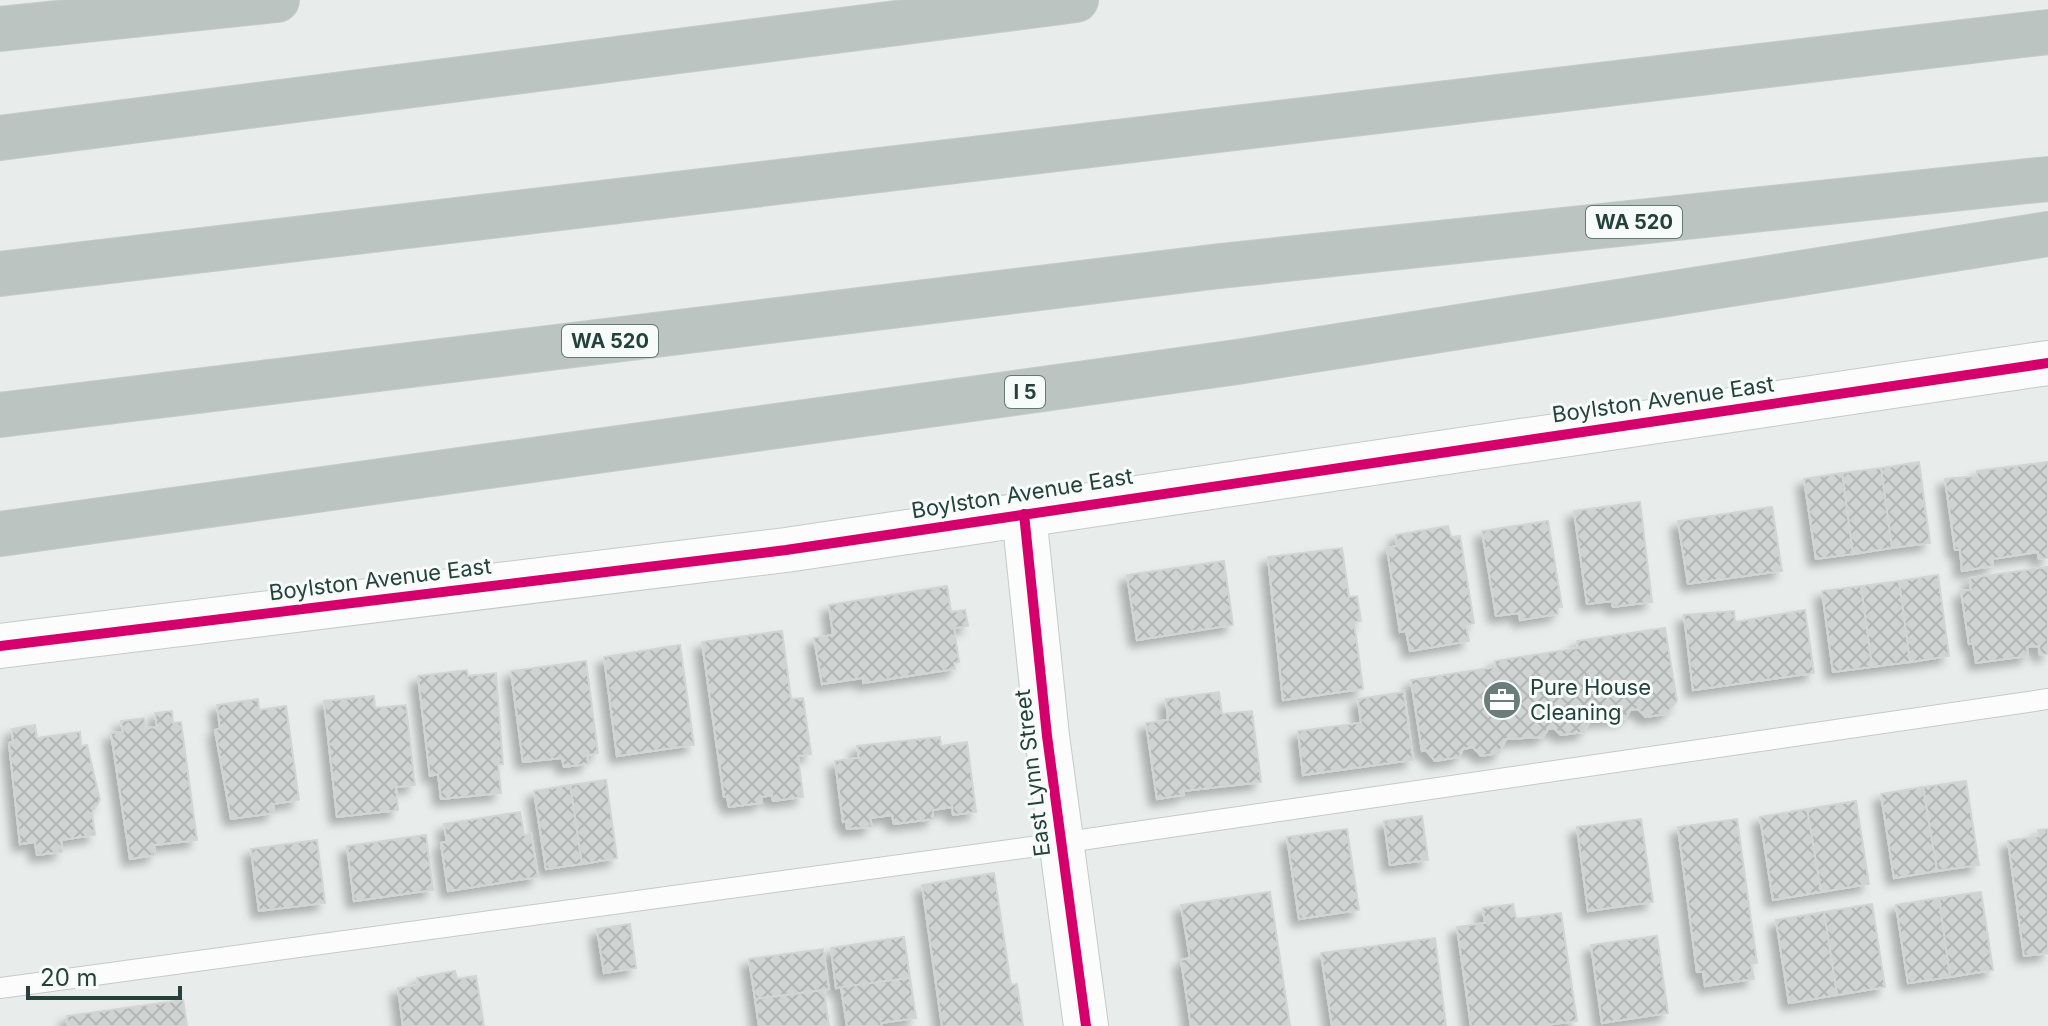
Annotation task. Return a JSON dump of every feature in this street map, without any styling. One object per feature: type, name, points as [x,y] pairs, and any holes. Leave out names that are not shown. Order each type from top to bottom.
[{"type":"highway","points":[[0,29],[277,0]]},
{"type":"highway","points":[[0,138],[1076,0]]},
{"type":"highway","points":[[0,274],[2048,32]]},
{"type":"highway","name":"WA 520","points":[[0,415],[1220,266],[2048,179]]},
{"type":"highway","name":"I 5","points":[[0,534],[1237,362],[2048,234]]},
{"type":"street","name":"Boylston Avenue East","points":[[0,646],[786,550],[2048,363]]},
{"type":"street","name":"East Lynn Street","points":[[1024,514],[1060,843],[1086,1026]]},
{"type":"lane","points":[[0,988],[1060,843],[2048,699]]},
{"type":"building","points":[[1919,462],[1930,543],[1892,548],[1881,468]]},
{"type":"building","points":[[2048,462],[2048,558],[2039,559],[2038,552],[1992,559],[1993,566],[1962,571],[1960,550],[1955,550],[1945,479],[1977,476],[1977,471]]},
{"type":"building","points":[[1881,468],[1892,548],[1853,554],[1842,473]]},
{"type":"building","points":[[1842,473],[1853,554],[1816,559],[1804,479]]},
{"type":"building","points":[[1640,502],[1652,602],[1613,607],[1612,601],[1587,604],[1574,511]]},
{"type":"building","points":[[1772,507],[1782,571],[1688,584],[1678,521]]},
{"type":"building","points":[[1548,521],[1562,607],[1557,607],[1558,614],[1520,620],[1519,613],[1496,616],[1482,531]]},
{"type":"building","points":[[1448,526],[1451,537],[1460,536],[1474,623],[1466,625],[1469,641],[1410,651],[1406,631],[1400,632],[1387,548],[1397,546],[1396,535]]},
{"type":"building","points":[[1342,548],[1349,597],[1357,596],[1361,621],[1354,622],[1363,689],[1283,700],[1268,557]]},
{"type":"building","points":[[1224,561],[1233,625],[1137,640],[1127,575]]},
{"type":"building","points":[[2048,567],[2048,654],[2040,655],[2039,646],[2027,647],[2028,656],[1976,663],[1973,643],[1969,644],[1961,591],[1971,590],[1970,578]]},
{"type":"building","points":[[1938,575],[1949,656],[1910,662],[1899,581]]},
{"type":"building","points":[[1899,581],[1910,662],[1872,667],[1861,586]]},
{"type":"building","points":[[947,586],[951,612],[965,610],[968,626],[954,628],[959,662],[954,663],[955,669],[863,683],[863,678],[822,684],[814,638],[833,635],[829,605]]},
{"type":"building","points":[[1861,586],[1872,667],[1833,672],[1822,591]]},
{"type":"building","points":[[1805,610],[1814,673],[1693,690],[1684,615],[1734,611],[1735,622]]},
{"type":"building","points":[[1665,628],[1677,701],[1666,714],[1646,717],[1638,709],[1630,710],[1626,718],[1590,720],[1584,732],[1561,735],[1554,728],[1548,729],[1543,737],[1506,739],[1499,753],[1481,756],[1473,747],[1463,749],[1459,757],[1435,761],[1426,750],[1422,751],[1411,680],[1496,667],[1495,661],[1578,648],[1577,641]]},
{"type":"building","points":[[782,631],[791,699],[803,698],[811,754],[798,756],[803,797],[773,801],[772,795],[761,797],[762,803],[729,807],[727,797],[724,797],[702,642]]},
{"type":"building","points":[[680,645],[694,745],[617,756],[604,657]]},
{"type":"building","points":[[586,661],[598,753],[587,755],[588,764],[564,767],[562,758],[523,762],[511,671]]},
{"type":"building","points":[[467,670],[468,676],[496,673],[503,764],[498,764],[501,793],[441,799],[438,774],[430,776],[418,676]]},
{"type":"building","points":[[1219,692],[1222,714],[1252,711],[1261,782],[1183,791],[1184,795],[1157,799],[1146,723],[1168,720],[1166,699]]},
{"type":"building","points":[[1404,692],[1413,760],[1303,775],[1298,731],[1361,723],[1358,699]]},
{"type":"building","points":[[374,696],[375,708],[406,705],[415,785],[396,787],[398,810],[337,817],[324,701]]},
{"type":"building","points":[[258,699],[259,710],[286,706],[299,800],[273,804],[274,813],[231,819],[215,730],[220,729],[217,705]]},
{"type":"building","points":[[172,711],[173,723],[181,722],[197,840],[154,845],[155,855],[130,859],[111,733],[123,732],[121,721],[144,718],[146,728],[157,727],[155,713]]},
{"type":"building","points":[[35,725],[37,738],[80,732],[81,746],[87,745],[100,800],[92,813],[95,835],[61,840],[62,852],[37,855],[35,842],[20,844],[9,743],[13,742],[12,729]]},
{"type":"building","points":[[940,737],[941,746],[967,742],[976,812],[953,815],[952,807],[933,810],[933,819],[894,824],[892,815],[870,818],[872,827],[847,829],[846,821],[843,822],[835,761],[859,758],[857,746]]},
{"type":"building","points":[[606,780],[617,858],[582,864],[570,785]]},
{"type":"building","points":[[1966,781],[1979,865],[1937,871],[1923,787]]},
{"type":"building","points":[[570,785],[582,864],[546,869],[534,791]]},
{"type":"building","points":[[1923,787],[1937,871],[1894,878],[1881,794]]},
{"type":"building","points":[[1856,801],[1869,884],[1821,892],[1807,809]]},
{"type":"building","points":[[1807,809],[1821,892],[1773,900],[1760,817]]},
{"type":"building","points":[[520,812],[524,835],[531,834],[538,877],[448,891],[441,843],[447,842],[444,824]]},
{"type":"building","points":[[1422,816],[1428,860],[1390,865],[1384,821]]},
{"type":"building","points":[[1641,819],[1653,902],[1588,911],[1577,827]]},
{"type":"building","points":[[1737,819],[1757,963],[1751,964],[1754,979],[1705,986],[1703,972],[1697,972],[1678,827]]},
{"type":"building","points":[[1347,829],[1359,910],[1299,919],[1287,837]]},
{"type":"building","points":[[2048,829],[2048,953],[2024,956],[2008,841],[2039,836],[2038,830]]},
{"type":"building","points":[[426,835],[433,890],[354,901],[347,846]]},
{"type":"building","points":[[317,840],[325,903],[259,911],[251,849]]},
{"type":"building","points":[[994,873],[1011,985],[1017,984],[1023,1026],[942,1026],[922,885]]},
{"type":"building","points":[[1270,892],[1290,1026],[1191,1026],[1181,960],[1190,958],[1181,905]]},
{"type":"building","points":[[1981,892],[1993,970],[1950,977],[1939,898]]},
{"type":"building","points":[[1939,898],[1950,977],[1908,983],[1896,905]]},
{"type":"building","points":[[1513,904],[1516,919],[1561,913],[1577,1021],[1539,1026],[1471,1026],[1457,927],[1485,923],[1483,908]]},
{"type":"building","points":[[1872,904],[1885,987],[1837,995],[1824,912]]},
{"type":"building","points":[[1824,912],[1837,995],[1789,1003],[1776,920]]},
{"type":"building","points":[[630,924],[636,968],[604,973],[597,929]]},
{"type":"building","points":[[1657,936],[1668,1013],[1602,1023],[1591,945]]},
{"type":"building","points":[[904,937],[910,978],[836,988],[831,948]]},
{"type":"building","points":[[1435,938],[1446,1026],[1332,1026],[1321,953]]},
{"type":"building","points":[[823,949],[829,989],[755,999],[749,959]]},
{"type":"building","points":[[455,971],[457,979],[476,976],[484,1026],[403,1026],[398,988],[418,985],[417,978]]},
{"type":"building","points":[[910,978],[916,1018],[881,1023],[882,1026],[847,1026],[841,987]]},
{"type":"building","points":[[824,990],[829,1026],[759,1026],[755,999]]},
{"type":"building","points":[[183,1000],[187,1026],[68,1026],[67,1016]]},
{"type":"cycle path","points":[[0,646],[786,550],[2048,363]]},
{"type":"cycle path","points":[[1024,514],[1047,736],[1086,1026]]},
{"type":"place","name":"Pure House Cleaning","points":[[1502,700]]}]
